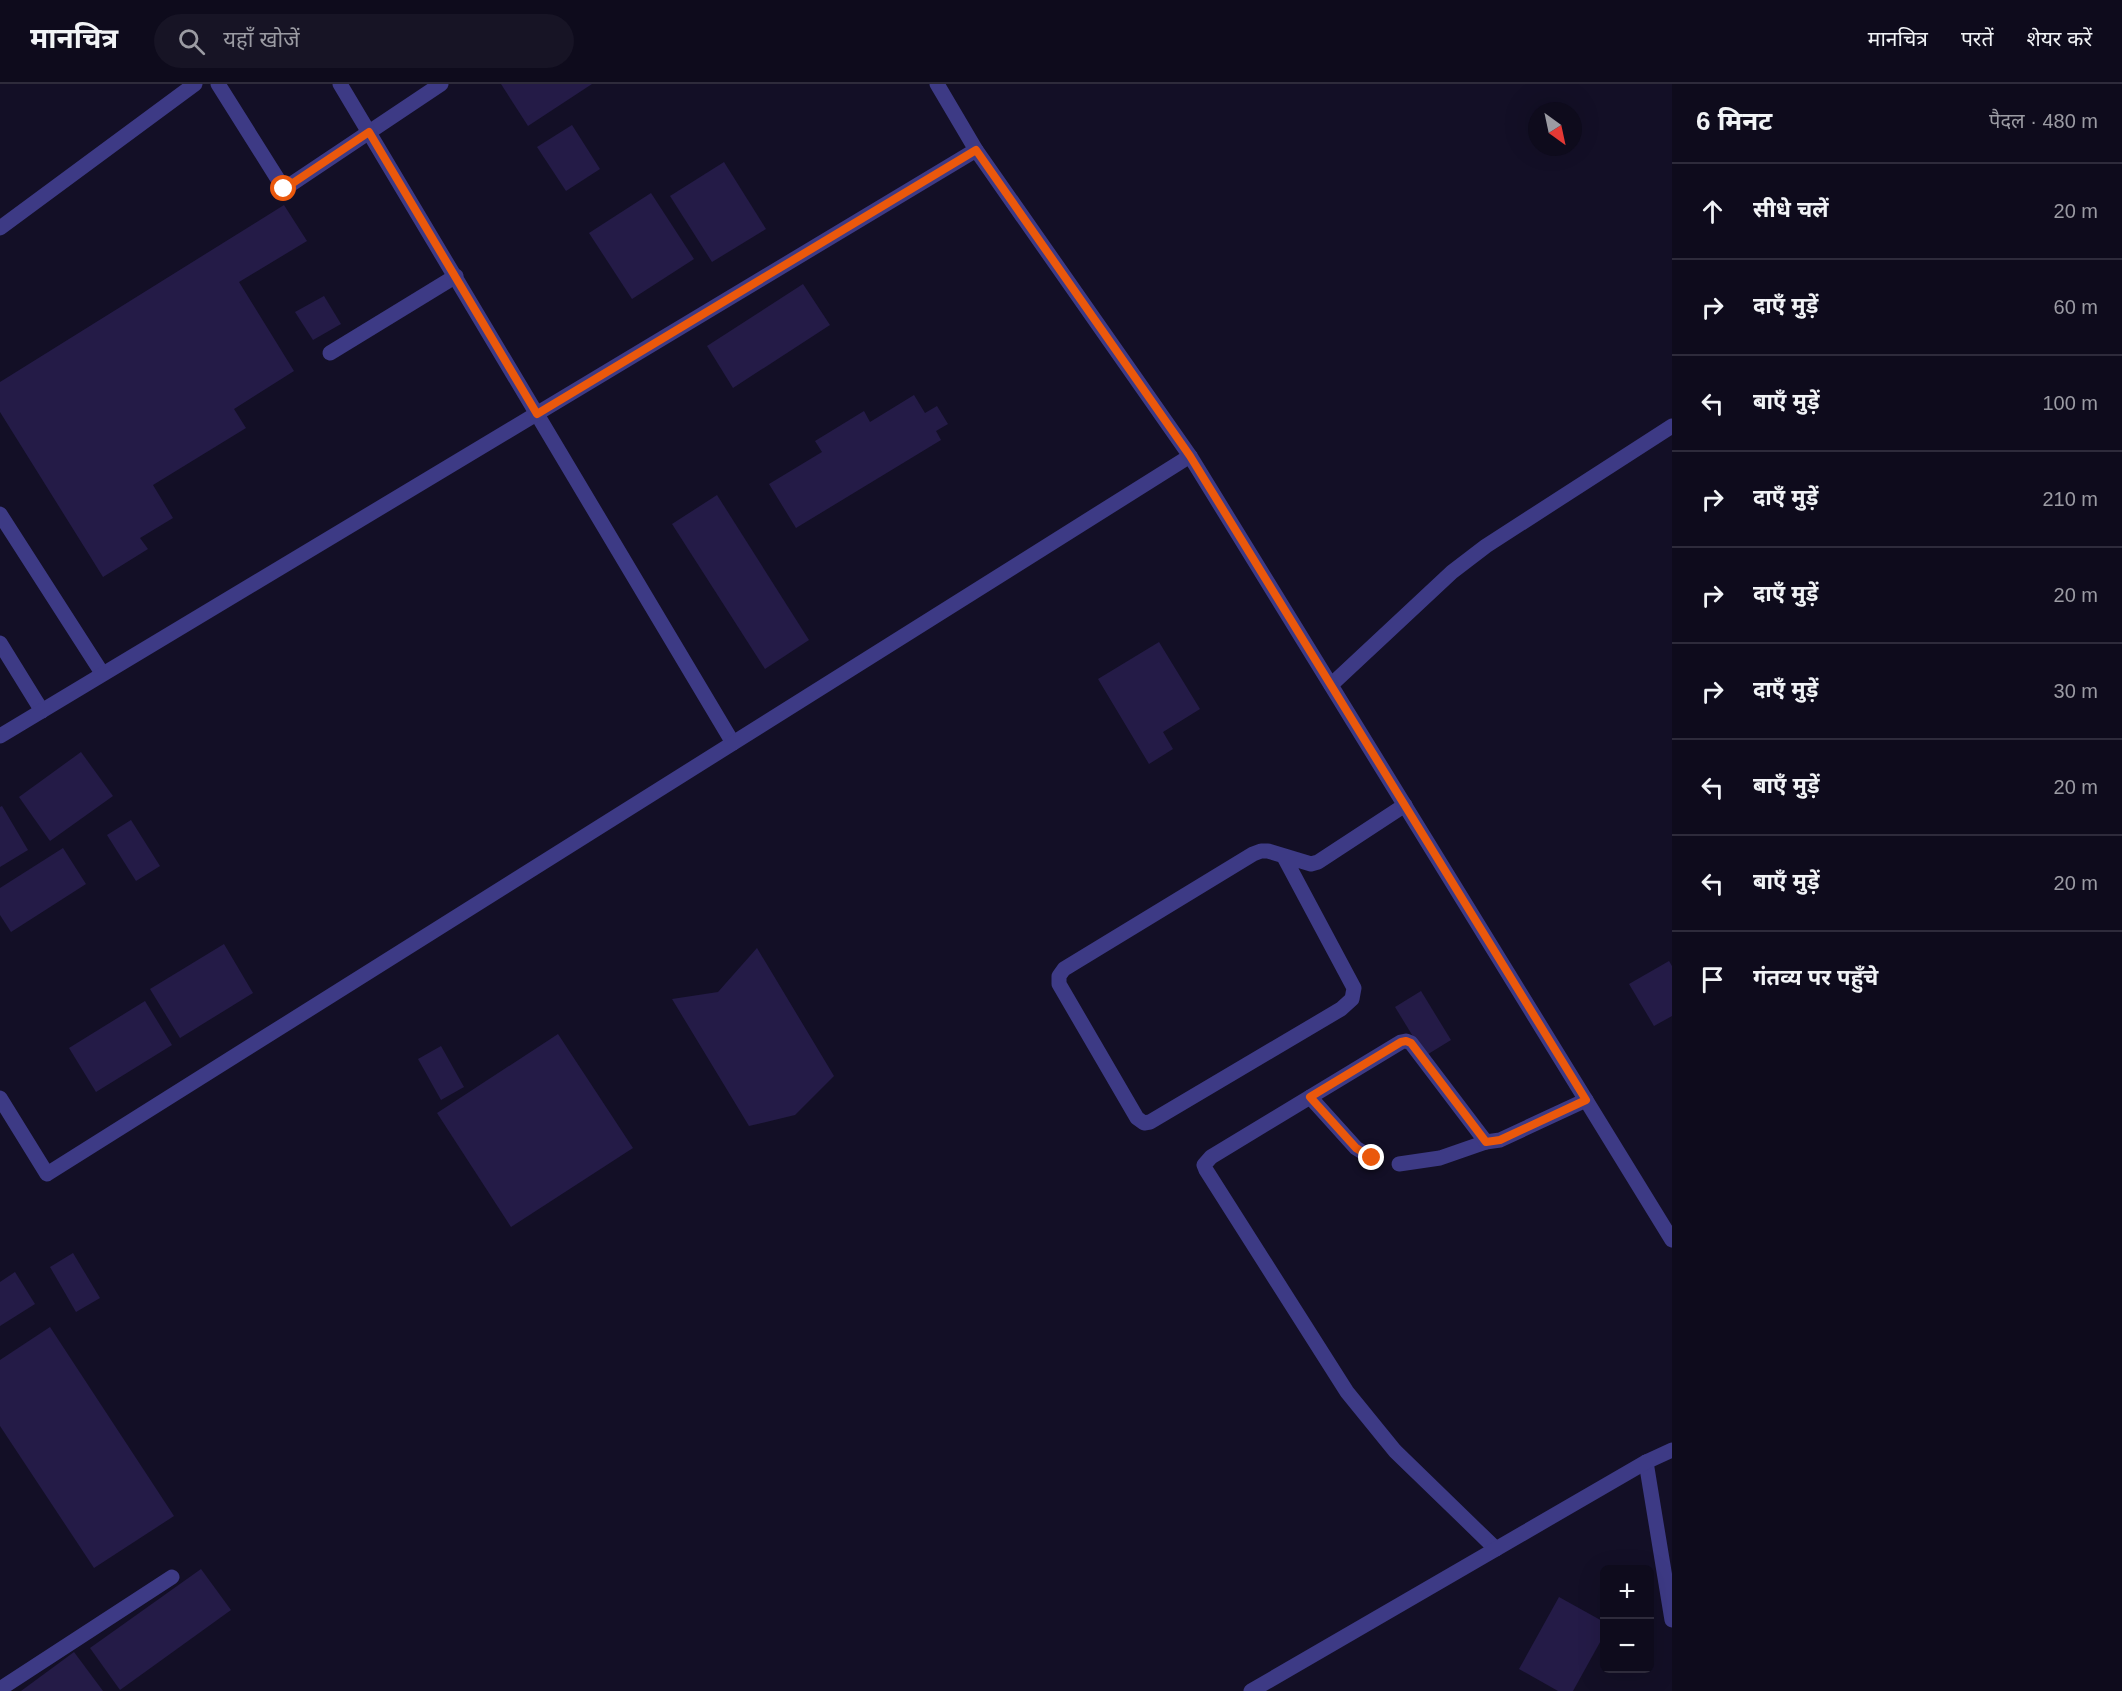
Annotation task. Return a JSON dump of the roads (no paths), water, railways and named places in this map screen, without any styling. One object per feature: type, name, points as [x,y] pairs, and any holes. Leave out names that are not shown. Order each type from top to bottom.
[{"type":"street","points":[[0,228],[195,84]]},
{"type":"street","points":[[218,84],[284,189],[441,84]]},
{"type":"street","points":[[340,84],[733,743]]},
{"type":"street","points":[[937,84],[976,150],[1190,456],[1672,1240]]},
{"type":"street","points":[[0,736],[976,150]]},
{"type":"street","points":[[330,353],[456,276]]},
{"type":"street","points":[[1331,686],[1452,572],[1486,546],[1672,426]]},
{"type":"street","points":[[0,1098],[47,1174],[1190,456]]},
{"type":"street","points":[[0,514],[102,673]]},
{"type":"street","points":[[0,643],[42,711]]},
{"type":"street","points":[[1284,857],[1354,988],[1352,999],[1331,1015],[1150,1122],[1144,1123],[1137,1118],[1059,984],[1059,976],[1064,969],[1253,854],[1268,851],[1311,864],[1318,862],[1405,806]]},
{"type":"street","points":[[1486,1142],[1411,1043],[1406,1041],[1211,1157],[1204,1165],[1347,1392],[1395,1451],[1496,1549]]},
{"type":"street","points":[[1310,1097],[1356,1148],[1372,1158]]},
{"type":"street","points":[[1399,1164],[1440,1158],[1486,1142],[1500,1140],[1586,1100]]},
{"type":"street","points":[[1251,1691],[1646,1462],[1672,1450]]},
{"type":"street","points":[[1646,1462],[1672,1620]]},
{"type":"street","points":[[0,1689],[172,1577]]}]
